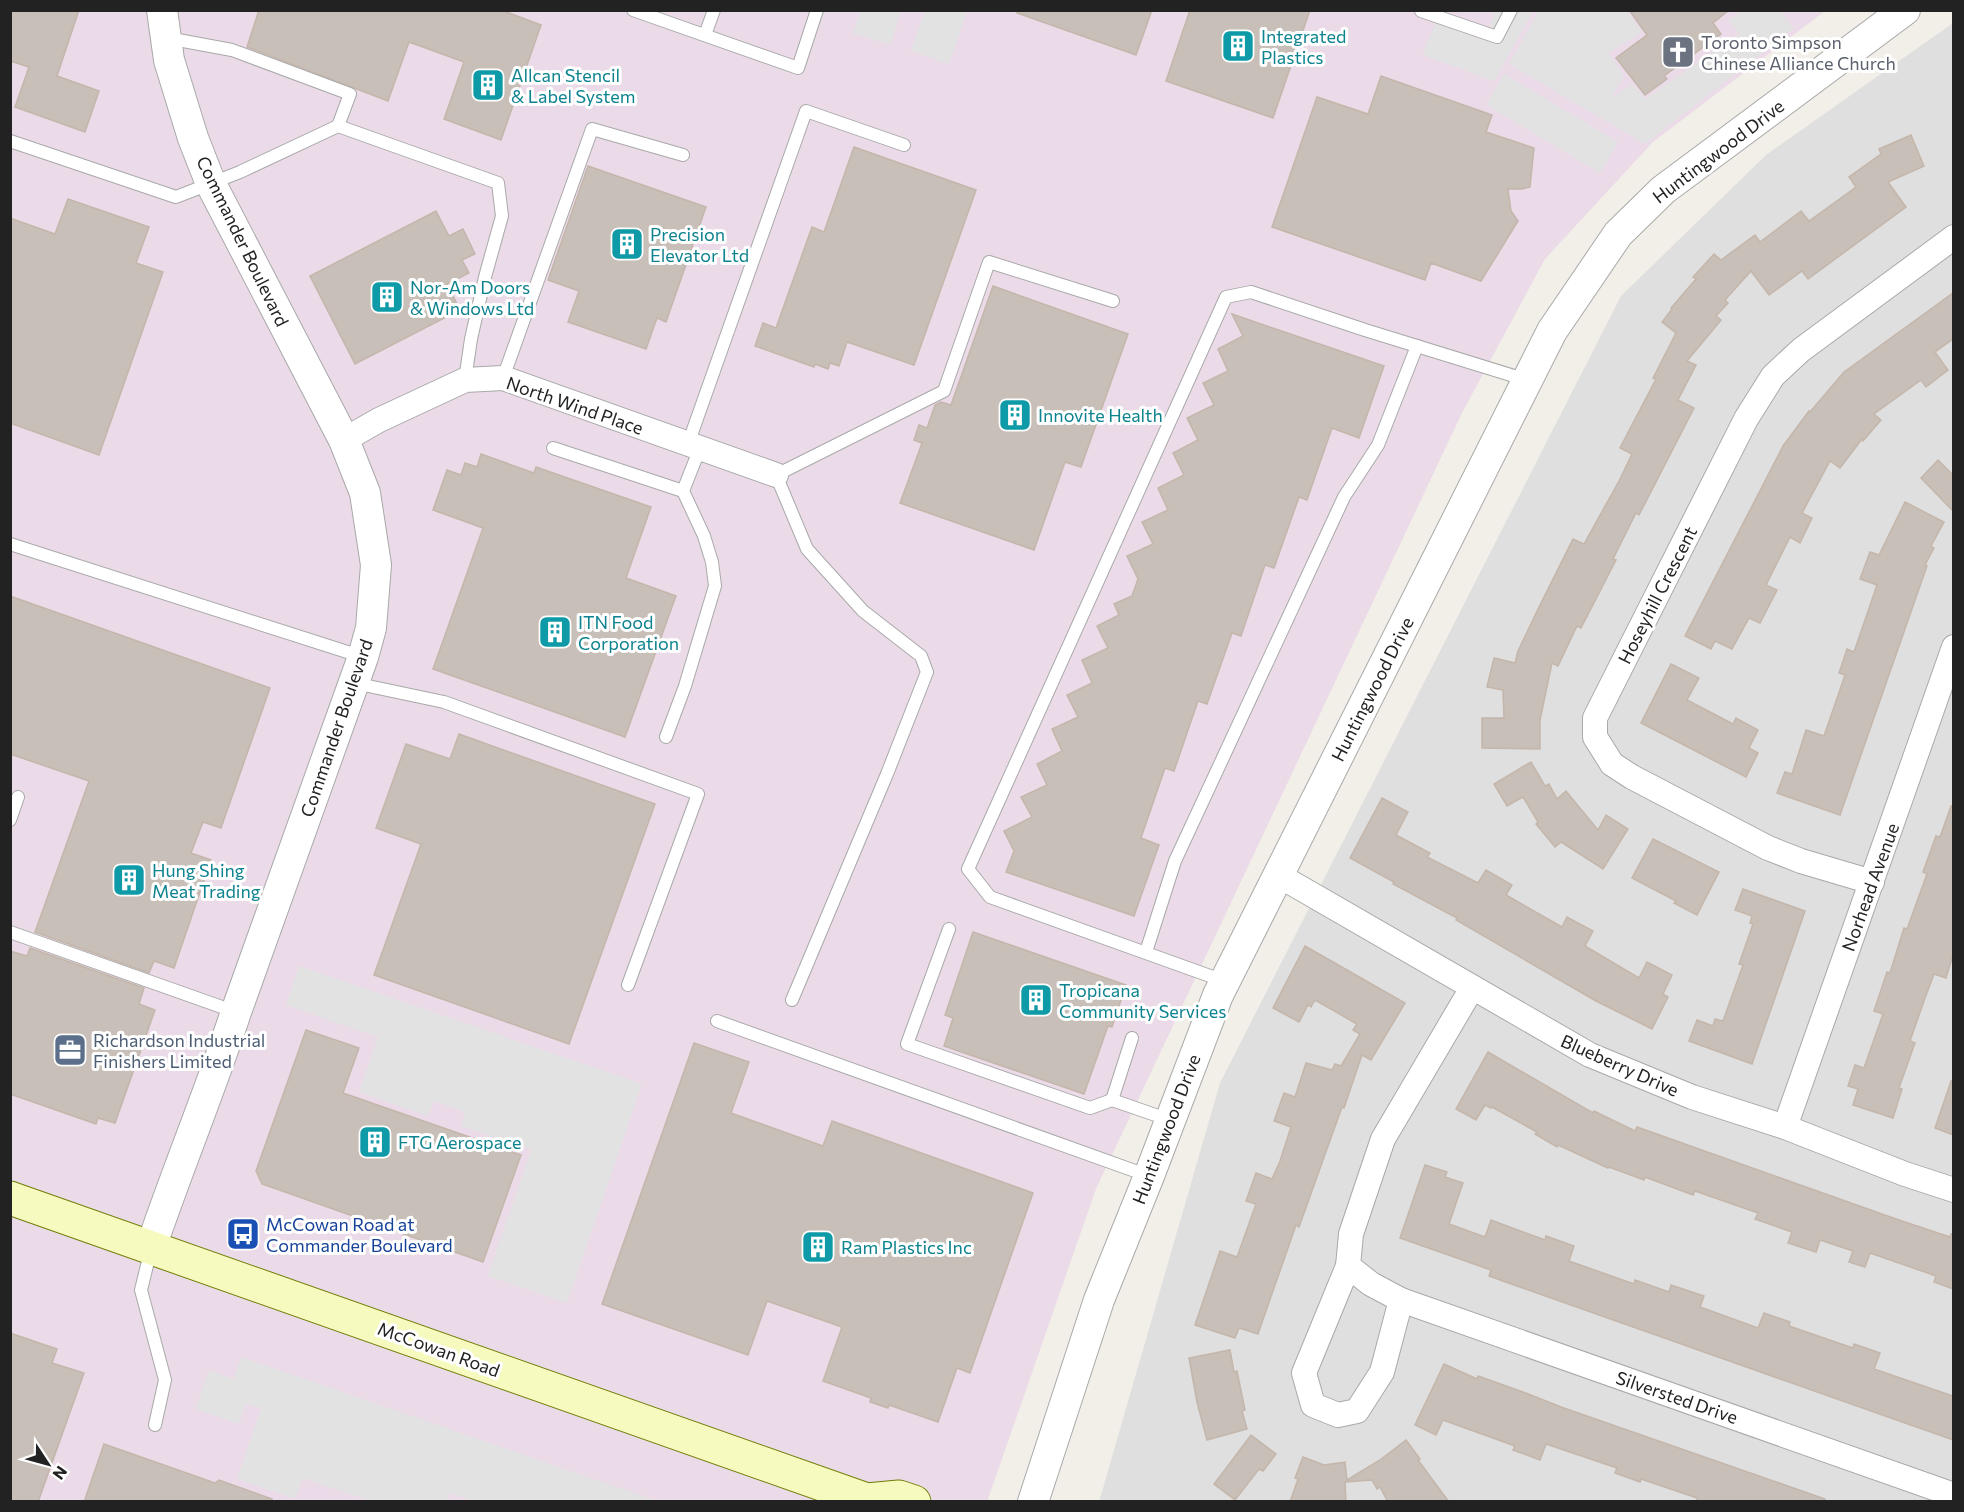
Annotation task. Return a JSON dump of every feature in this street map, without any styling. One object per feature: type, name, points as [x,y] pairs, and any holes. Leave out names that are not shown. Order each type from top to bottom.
[{"type":"main road","name":"McCowan Road","points":[[10,1198],[867,1501],[899,1497],[914,1502]]},
{"type":"street","name":"Huntingwood Drive","points":[[1033,1502],[1099,1300],[1224,981],[1552,331],[1618,234],[1663,190],[1902,11]]},
{"type":"street","name":"Commander Boulevard","points":[[151,1247],[222,1055],[358,670],[370,628],[376,565],[365,493],[344,440],[211,184],[169,60],[164,24]]},
{"type":"street","name":"Hoseyhill Crescent","points":[[1872,882],[1801,861],[1768,848],[1632,777],[1612,764],[1595,737],[1595,718],[1746,419],[1773,376],[1801,350],[1953,237]]},
{"type":"street","name":"North Wind Place","points":[[344,440],[379,420],[465,380],[503,378],[776,475]]},
{"type":"street","name":"Norhead Avenue","points":[[1785,1127],[1953,647]]},
{"type":"street","name":"Blueberry Drive","points":[[1278,875],[1590,1055],[1692,1097],[1785,1127],[1905,1174],[1953,1190]]},
{"type":"street","points":[[1401,1300],[1382,1372],[1357,1411],[1338,1414],[1313,1405],[1304,1373],[1348,1266],[1351,1234],[1383,1139],[1472,988]]},
{"type":"street","name":"Silversted Drive","points":[[1348,1266],[1371,1284],[1401,1300],[1953,1495]]},
{"type":"lane","points":[[633,10],[798,68],[817,10]]},
{"type":"lane","points":[[705,35],[714,10]]},
{"type":"lane","points":[[1421,10],[1497,37],[1511,10]]},
{"type":"lane","points":[[164,24],[350,94],[338,126]]},
{"type":"lane","points":[[666,737],[685,686],[715,586],[712,562],[704,536],[683,491],[694,446],[806,111],[904,145]]},
{"type":"lane","points":[[10,141],[176,197],[211,184],[338,126],[498,183],[502,216],[473,329],[465,380]]},
{"type":"lane","points":[[503,378],[592,129],[683,155]]},
{"type":"lane","points":[[792,1000],[887,774],[927,672],[921,656],[863,612],[807,549],[776,475],[944,391],[989,262],[1113,301]]},
{"type":"lane","points":[[1224,981],[990,897],[968,869],[1226,297],[1251,292],[1528,380]]},
{"type":"lane","points":[[1146,952],[1175,861],[1344,497],[1378,445],[1417,346]]},
{"type":"lane","points":[[553,448],[683,491]]},
{"type":"lane","points":[[10,544],[698,794],[628,985]]},
{"type":"lane","points":[[10,820],[18,797]]},
{"type":"lane","points":[[949,929],[907,1044],[1090,1108],[1112,1100],[1170,1120]]},
{"type":"lane","points":[[10,932],[236,1012]]},
{"type":"lane","points":[[717,1021],[1149,1176]]},
{"type":"lane","points":[[1112,1100],[1132,1038]]},
{"type":"lane","points":[[151,1247],[141,1290],[165,1380],[155,1425]]},
{"type":"shaded area","points":[[861,10],[901,11],[890,45],[853,33]]},
{"type":"shaded area","points":[[1539,10],[1626,11],[1642,32],[1608,53],[1624,75],[1611,99],[1632,84],[1645,99],[1739,34],[1729,20],[1742,11],[1780,11],[1794,28],[1645,144],[1509,64]]},
{"type":"shaded area","points":[[10,11],[1825,11],[1653,142],[1545,259],[1462,413],[1096,1189],[987,1502],[11,1501]]},
{"type":"shaded area","points":[[925,11],[967,11],[949,64],[911,51]]},
{"type":"shaded area","points":[[1495,11],[1533,11],[1494,81],[1423,55],[1435,23],[1485,41]]},
{"type":"shaded area","points":[[1953,23],[1953,1501],[1099,1502],[1220,1083],[1621,296],[1766,155]]},
{"type":"shaded area","points":[[1504,74],[1618,142],[1600,173],[1486,105]]},
{"type":"shaded area","points":[[299,966],[642,1084],[567,1303],[488,1276],[531,1150],[461,1126],[465,1112],[434,1101],[428,1116],[359,1092],[378,1037],[286,1005]]},
{"type":"shaded area","points":[[241,1357],[657,1501],[476,1502],[451,1493],[447,1501],[371,1501],[303,1478],[295,1499],[237,1479],[261,1408],[246,1403],[239,1424],[196,1409],[209,1370],[234,1379]]},
{"type":"building","points":[[10,10],[79,10],[57,76],[99,91],[85,132],[15,107],[29,67],[10,61]]},
{"type":"building","name":"Allcan Stencil & Label System","points":[[259,10],[501,10],[541,25],[501,140],[444,119],[464,62],[409,42],[388,101],[247,47]]},
{"type":"building","points":[[1017,10],[1152,10],[1136,55],[1017,13]]},
{"type":"building","name":"Integrated Plastics","points":[[1190,10],[1310,10],[1273,118],[1166,81]]},
{"type":"building","name":"Toronto Simpson Chinese Alliance Church","points":[[1629,10],[1729,10],[1713,23],[1721,34],[1664,76],[1667,79],[1645,95],[1616,58],[1647,35]]},
{"type":"building","points":[[1381,76],[1492,115],[1486,132],[1534,148],[1530,187],[1508,189],[1511,211],[1518,221],[1481,281],[1431,263],[1425,280],[1272,227],[1317,97],[1368,114]]},
{"type":"building","points":[[1911,135],[1924,166],[1888,182],[1906,207],[1808,279],[1802,271],[1769,295],[1751,271],[1725,300],[1728,303],[1716,316],[1721,320],[1687,361],[1696,365],[1678,400],[1694,408],[1639,515],[1636,513],[1613,559],[1616,560],[1581,628],[1577,626],[1558,666],[1552,663],[1540,720],[1540,749],[1482,748],[1482,718],[1504,718],[1503,690],[1487,687],[1494,658],[1515,663],[1518,651],[1573,539],[1584,544],[1619,481],[1632,454],[1620,448],[1656,379],[1653,378],[1676,333],[1662,322],[1671,308],[1696,279],[1693,277],[1714,254],[1721,260],[1755,235],[1760,242],[1801,211],[1809,221],[1856,187],[1849,177],[1881,154],[1879,149]]},
{"type":"building","points":[[854,147],[976,190],[914,365],[847,342],[839,366],[830,363],[828,369],[815,364],[814,367],[755,346],[763,323],[776,328],[812,227],[824,232]]},
{"type":"building","name":"Precision Elevator Ltd","points":[[588,166],[706,207],[666,322],[657,318],[646,349],[568,322],[579,291],[548,280]]},
{"type":"building","points":[[68,199],[149,227],[136,263],[163,272],[99,455],[10,423],[10,218],[55,234]]},
{"type":"building","name":"Nor-Am Doors & Windows Ltd","points":[[436,211],[449,236],[463,229],[475,254],[462,260],[469,273],[447,284],[460,310],[355,364],[310,276]]},
{"type":"building","name":"Innovite Health","points":[[993,286],[1128,334],[1081,467],[1065,462],[1034,550],[900,503],[922,443],[914,440],[919,425],[927,428],[935,405],[941,402],[951,405]]},
{"type":"building","points":[[1953,293],[1953,339],[1935,352],[1948,370],[1926,387],[1921,380],[1874,414],[1881,420],[1863,441],[1862,439],[1840,468],[1830,461],[1802,513],[1812,518],[1800,543],[1790,537],[1766,585],[1777,590],[1760,623],[1749,618],[1732,649],[1715,641],[1711,649],[1685,636],[1783,446],[1809,411],[1844,372]]},
{"type":"building","points":[[1232,314],[1384,366],[1359,438],[1332,428],[1307,500],[1299,497],[1274,568],[1265,565],[1241,636],[1232,633],[1207,704],[1198,701],[1174,771],[1165,768],[1141,838],[1159,845],[1134,916],[1006,872],[1014,851],[1004,831],[1032,817],[1021,797],[1047,785],[1037,764],[1062,751],[1052,729],[1078,717],[1067,695],[1092,683],[1082,660],[1108,648],[1097,626],[1119,615],[1114,604],[1132,596],[1138,579],[1127,556],[1153,544],[1142,522],[1168,510],[1158,488],[1184,475],[1173,453],[1198,440],[1187,418],[1214,405],[1203,383],[1228,371],[1218,349],[1243,336]]},
{"type":"building","name":"ITN Food Corporation","points":[[481,454],[534,473],[536,467],[651,507],[626,578],[676,596],[625,737],[433,669],[483,528],[433,510],[447,470],[461,475],[465,463],[477,467]]},
{"type":"building","points":[[1938,460],[1953,475],[1953,511],[1921,478]]},
{"type":"building","points":[[1905,502],[1944,522],[1931,546],[1934,548],[1925,565],[1927,566],[1840,815],[1777,793],[1785,772],[1792,774],[1806,730],[1824,736],[1845,675],[1839,673],[1847,649],[1854,652],[1877,585],[1860,579],[1870,552],[1879,555]]},
{"type":"building","points":[[10,596],[270,688],[221,828],[203,822],[191,853],[211,860],[174,968],[154,961],[149,973],[35,932],[89,781],[10,754]]},
{"type":"building","points":[[1671,664],[1699,678],[1687,700],[1733,724],[1736,718],[1758,730],[1749,748],[1758,753],[1746,777],[1641,723]]},
{"type":"building","points":[[459,734],[655,804],[569,1044],[374,975],[421,844],[376,828],[406,744],[450,759]]},
{"type":"building","points":[[1531,762],[1545,786],[1549,784],[1557,799],[1566,791],[1598,830],[1606,815],[1628,829],[1603,869],[1561,842],[1555,847],[1536,824],[1538,822],[1523,797],[1507,806],[1494,784]]},
{"type":"building","points":[[1382,798],[1408,812],[1396,835],[1430,853],[1427,857],[1478,883],[1486,870],[1512,885],[1506,895],[1562,927],[1567,917],[1593,931],[1585,946],[1639,978],[1647,962],[1672,975],[1663,994],[1668,997],[1652,1029],[1596,1001],[1456,920],[1457,918],[1350,858]]},
{"type":"building","points":[[1951,806],[1953,807],[1953,955],[1946,978],[1934,974],[1925,998],[1910,1041],[1915,1043],[1899,1088],[1902,1089],[1893,1118],[1853,1105],[1858,1089],[1848,1086],[1855,1065],[1864,1068],[1883,1014],[1874,1011],[1887,972],[1890,973],[1904,928],[1907,929],[1927,874],[1923,872],[1936,836],[1940,837]]},
{"type":"building","points":[[1653,839],[1719,872],[1697,915],[1632,878]]},
{"type":"building","points":[[1743,889],[1805,911],[1752,1064],[1689,1041],[1697,1020],[1713,1026],[1715,1019],[1723,1021],[1743,965],[1739,964],[1753,924],[1750,923],[1752,916],[1735,910]]},
{"type":"building","name":"Tropicana Community Services","points":[[973,932],[1126,985],[1112,1027],[1108,1026],[1084,1094],[944,1046],[953,1018],[945,1015]]},
{"type":"building","points":[[1305,946],[1405,1003],[1371,1060],[1362,1055],[1299,1227],[1296,1225],[1258,1334],[1239,1328],[1235,1338],[1195,1325],[1220,1251],[1237,1257],[1256,1204],[1246,1201],[1256,1173],[1272,1179],[1280,1161],[1291,1127],[1274,1121],[1284,1093],[1295,1097],[1306,1063],[1332,1070],[1335,1064],[1341,1066],[1360,1034],[1353,1030],[1357,1024],[1315,1000],[1311,1007],[1308,1005],[1299,1022],[1273,1008]]},
{"type":"building","points":[[30,948],[144,988],[139,1004],[155,1010],[115,1123],[98,1118],[96,1124],[10,1094],[10,951],[27,956]]},
{"type":"building","name":"FTG Aerospace","points":[[306,1030],[359,1048],[343,1093],[521,1155],[483,1262],[262,1184],[256,1171]]},
{"type":"building","name":"Ram Plastics Inc","points":[[694,1043],[749,1062],[731,1113],[823,1146],[832,1121],[1033,1193],[970,1373],[957,1368],[938,1422],[889,1405],[888,1408],[870,1402],[871,1398],[823,1381],[842,1327],[767,1301],[748,1355],[602,1304]]},
{"type":"building","points":[[1488,1052],[1593,1113],[1594,1111],[1635,1131],[1637,1127],[1896,1219],[1950,1237],[1951,1234],[1953,1235],[1953,1289],[1934,1282],[1936,1276],[1870,1253],[1865,1267],[1849,1262],[1853,1251],[1820,1240],[1816,1252],[1788,1243],[1792,1232],[1755,1219],[1758,1213],[1695,1191],[1693,1195],[1645,1177],[1644,1180],[1608,1168],[1558,1145],[1557,1147],[1535,1134],[1537,1132],[1492,1107],[1485,1105],[1476,1120],[1456,1109]]},
{"type":"building","points":[[1951,1081],[1953,1082],[1953,1135],[1935,1128]]},
{"type":"building","points":[[1425,1165],[1447,1172],[1445,1177],[1463,1183],[1449,1224],[1485,1237],[1491,1220],[1545,1240],[1546,1236],[1574,1246],[1569,1261],[1634,1284],[1635,1280],[1669,1292],[1671,1285],[1704,1296],[1700,1307],[1758,1328],[1764,1313],[1790,1322],[1789,1326],[1853,1348],[1854,1344],[1880,1353],[1874,1369],[1953,1396],[1953,1440],[1489,1276],[1491,1270],[1400,1238]]},
{"type":"building","points":[[10,1333],[57,1349],[52,1363],[84,1373],[38,1502],[10,1502]]},
{"type":"building","points":[[1230,1350],[1234,1372],[1237,1371],[1245,1410],[1242,1411],[1247,1429],[1207,1440],[1189,1358]]},
{"type":"building","points":[[1444,1364],[1477,1379],[1478,1376],[1825,1499],[1825,1502],[1696,1502],[1697,1498],[1641,1479],[1640,1482],[1615,1473],[1617,1468],[1546,1444],[1540,1460],[1513,1450],[1515,1446],[1443,1420],[1436,1435],[1415,1425]]},
{"type":"building","points":[[1251,1435],[1276,1454],[1263,1471],[1259,1469],[1235,1500],[1214,1484]]},
{"type":"building","points":[[1406,1440],[1449,1502],[1388,1502],[1380,1487],[1377,1489],[1372,1480],[1345,1482],[1346,1502],[1290,1502],[1298,1479],[1295,1478],[1303,1457],[1324,1465],[1345,1462],[1347,1480],[1380,1460]]},
{"type":"building","points":[[104,1444],[215,1483],[219,1480],[272,1499],[272,1502],[84,1502]]},
{"type":"place","name":"Integrated Plastics","points":[[1238,46]]},
{"type":"place","name":"Toronto Simpson Chinese Alliance Church","points":[[1678,52]]},
{"type":"place","name":"Allcan Stencil & Label System","points":[[488,85]]},
{"type":"place","name":"Precision Elevator Ltd","points":[[627,244]]},
{"type":"place","name":"Nor-Am Doors & Windows Ltd","points":[[387,297]]},
{"type":"place","name":"Innovite Health","points":[[1015,415]]},
{"type":"place","name":"ITN Food Corporation","points":[[555,632]]},
{"type":"place","name":"Hung Shing Meat Trading","points":[[129,880]]},
{"type":"place","name":"Tropicana Community Services","points":[[1036,1000]]},
{"type":"place","name":"Richardson Industrial Finishers Limited","points":[[70,1050]]},
{"type":"place","name":"FTG Aerospace","points":[[375,1142]]},
{"type":"place","name":"McCowan Road at Commander Boulevard","points":[[243,1234]]},
{"type":"place","name":"Ram Plastics Inc","points":[[818,1247]]}]
